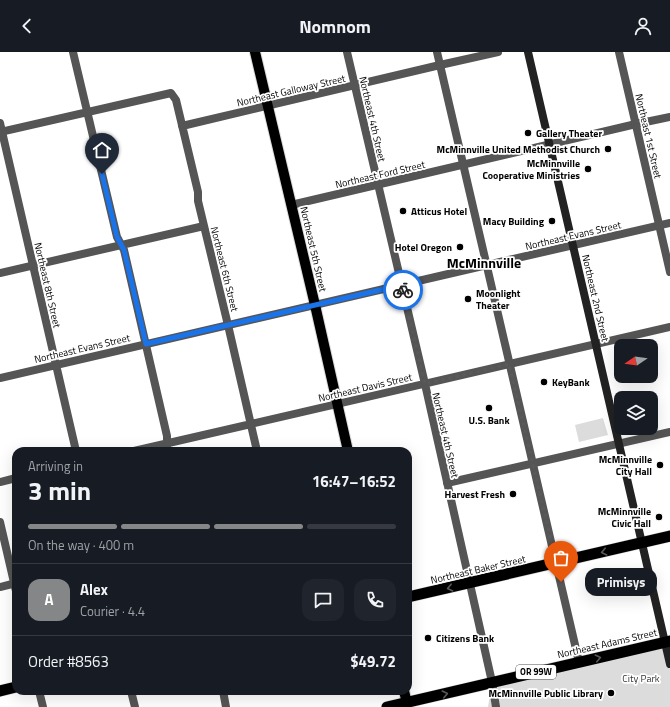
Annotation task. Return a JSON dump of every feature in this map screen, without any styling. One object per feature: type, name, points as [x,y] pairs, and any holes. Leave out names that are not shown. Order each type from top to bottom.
[{"type":"highway","name":"Northeast Baker Street","points":[[412,597],[670,536]]},
{"type":"highway","name":"Northeast Adams Street","points":[[387,707],[406,705],[492,682],[667,642]]},
{"type":"highway","points":[[0,691],[12,688]]},
{"type":"main road","name":"Northeast 5th Street","points":[[255,52],[347,447]]},
{"type":"main road","name":"Northeast 2nd Street","points":[[528,52],[642,543],[667,642],[670,664]]},
{"type":"main road","points":[[405,695],[406,705]]},
{"type":"street","points":[[73,52],[117,237],[124,250],[167,436],[167,447]]},
{"type":"street","name":"Northeast 4th Street","points":[[347,52],[425,384],[492,682],[496,707]]},
{"type":"street","points":[[437,52],[579,662]]},
{"type":"street","name":"Northeast Galloway Street","points":[[182,126],[498,52]]},
{"type":"street","name":"Northeast 1st Street","points":[[619,52],[670,272]]},
{"type":"street","name":"Northeast 6th Street","points":[[87,112],[171,93],[176,100],[198,192],[198,201],[256,447]]},
{"type":"street","points":[[1,132],[87,112]]},
{"type":"street","name":"Northeast Ford Street","points":[[291,205],[670,117]]},
{"type":"street","name":"Northeast 8th Street","points":[[0,123],[75,447]]},
{"type":"street","name":"Northeast Evans Street","points":[[0,378],[670,223]]},
{"type":"street","points":[[0,273],[204,226]]},
{"type":"street","name":"Northeast Davis Street","points":[[167,447],[251,424],[670,327]]},
{"type":"street","points":[[447,483],[533,462],[670,432]]},
{"type":"street","points":[[0,482],[12,479]]},
{"type":"street","points":[[0,522],[12,573]]},
{"type":"street","points":[[0,587],[12,586]]},
{"type":"street","points":[[40,695],[43,707]]},
{"type":"street","points":[[132,695],[135,707]]},
{"type":"street","points":[[224,695],[226,707]]},
{"type":"green space","points":[[603,418],[608,435],[579,442],[575,425]]},
{"type":"green space","name":"City Park","points":[[665,642],[670,665],[670,707],[488,707],[492,682]]},
{"type":"way so far","points":[[403,290],[425,384],[509,364],[561,582]]},
{"type":"place","name":"Gallery Theater","points":[[528,133]]},
{"type":"place","name":"McMinnville United Methodist Church","points":[[608,149]]},
{"type":"place","name":"McMinnville Cooperative Ministries","points":[[588,169]]},
{"type":"place","name":"Atticus Hotel","points":[[403,211]]},
{"type":"place","name":"Macy Building","points":[[552,221]]},
{"type":"place","name":"Hotel Oregon","points":[[460,247]]},
{"type":"place","name":"Moonlight Theater","points":[[468,299]]},
{"type":"place","name":"KeyBank","points":[[544,382]]},
{"type":"place","name":"U.S. Bank","points":[[489,408]]},
{"type":"place","name":"McMinnville City Hall","points":[[660,465]]},
{"type":"place","name":"Harvest Fresh","points":[[513,494]]},
{"type":"place","name":"McMinnville Civic Hall","points":[[659,517]]},
{"type":"place","name":"Primisys","points":[[561,582]]},
{"type":"place","name":"Citizens Bank","points":[[428,638]]},
{"type":"place","name":"McMinnville Public Library","points":[[611,693]]},
{"type":"district","name":"McMinnville","points":[[484,263]]},
{"type":"route","points":[[102,174],[117,237],[124,250],[146,344],[402,285],[403,290]]}]
